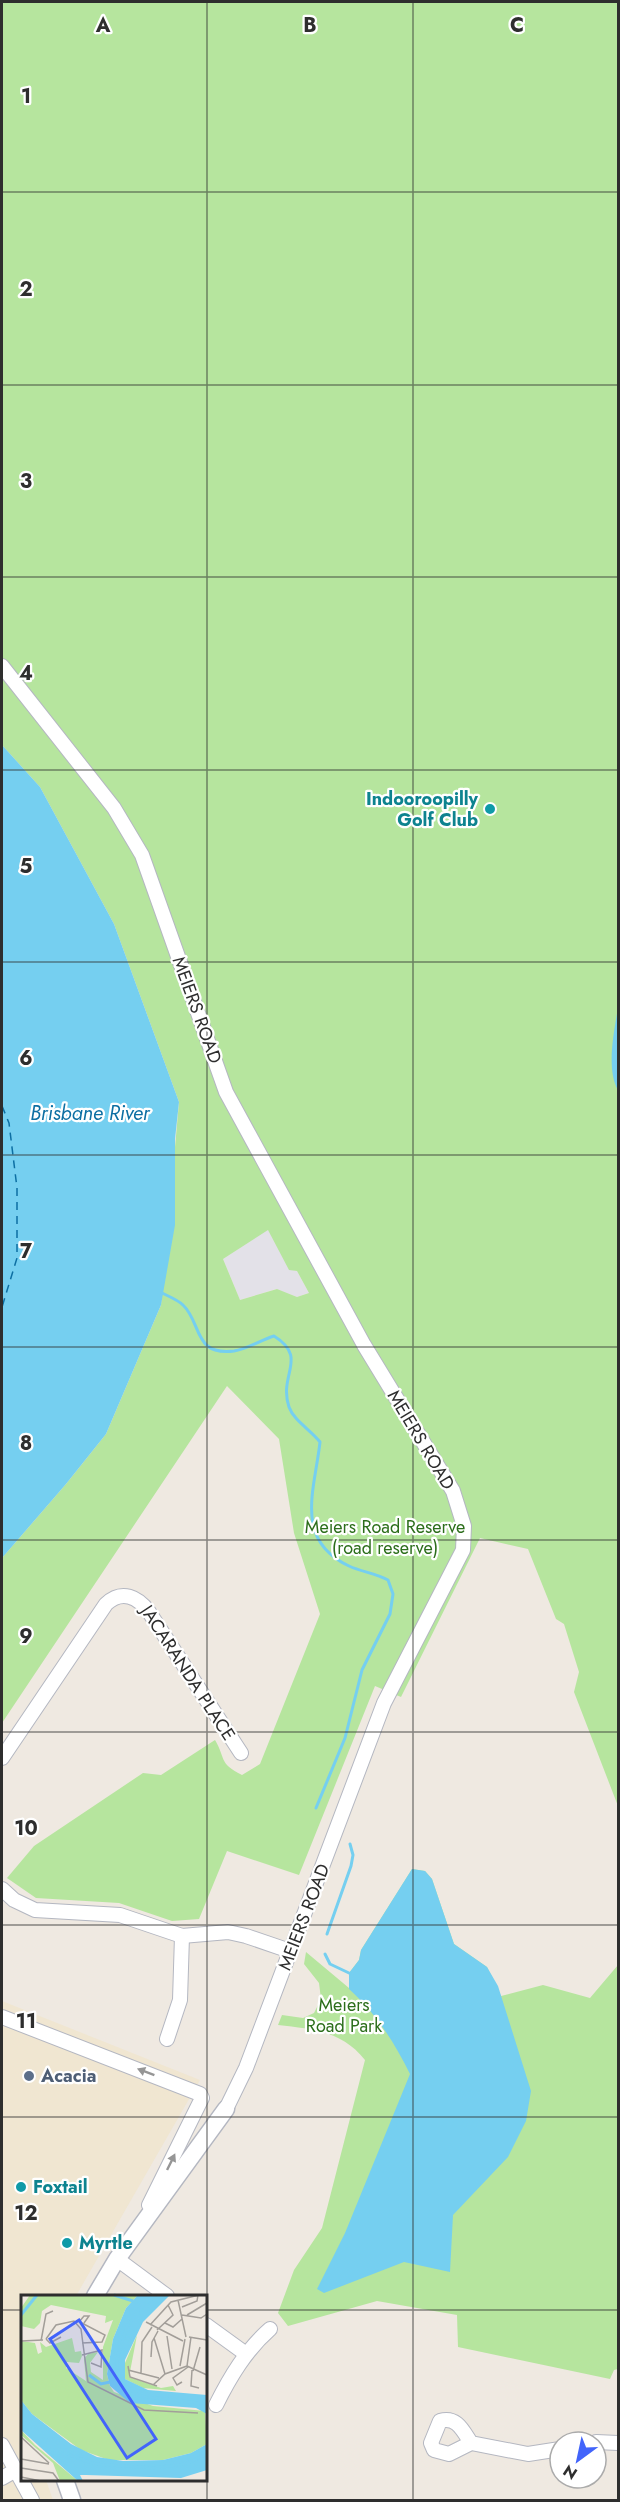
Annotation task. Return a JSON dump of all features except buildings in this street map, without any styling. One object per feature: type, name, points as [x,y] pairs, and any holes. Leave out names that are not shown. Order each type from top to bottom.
[{"type":"street","name":"MEIERS ROAD","points":[[2,666],[114,808],[142,855],[226,1092],[364,1345],[453,1491],[464,1526],[463,1550],[384,1703],[246,2068],[226,2109],[117,2259],[96,2295]]},
{"type":"street","name":"JACARANDA PLACE","points":[[2,1758],[106,1604],[116,1598],[128,1596],[141,1601],[149,1612],[241,1753]]},
{"type":"street","points":[[2,1889],[19,1904],[35,1910],[120,1915],[182,1936],[203,1932],[228,1932],[290,1952]]},
{"type":"street","points":[[167,2039],[180,2005],[182,1936]]},
{"type":"street","points":[[2,2017],[200,2094],[202,2098],[136,2233]]},
{"type":"street","points":[[117,2259],[166,2295]]},
{"type":"street","points":[[207,2326],[246,2354]]},
{"type":"street","points":[[216,2405],[246,2354],[270,2329]]},
{"type":"street","points":[[471,2442],[528,2454],[548,2451]]},
{"type":"street","points":[[2,2445],[21,2479]]},
{"type":"street","points":[[2,2478],[16,2470]]},
{"type":"street","points":[[22,2481],[32,2500]]},
{"type":"street","points":[[65,2481],[72,2500]]},
{"type":"shaded area","points":[[268,1229],[289,1269],[297,1271],[309,1293],[297,1297],[276,1289],[240,1300],[223,1259]]},
{"type":"shaded area","points":[[2,2001],[200,2080],[77,2295],[21,2295],[21,2481],[46,2481],[53,2500],[2,2500]]},
{"type":"green space","name":"Meiers Road Reserve (road reserve)","points":[[2,2],[618,2],[618,1806],[574,1692],[579,1672],[564,1624],[556,1619],[528,1549],[480,1538],[401,1697],[375,1686],[299,1875],[227,1851],[199,1919],[172,1921],[119,1903],[36,1898],[7,1878],[34,1846],[143,1773],[161,1775],[215,1740],[224,1760],[234,1771],[242,1775],[260,1764],[320,1614],[294,1533],[279,1439],[227,1386],[2,1723],[2,1558],[106,1434],[161,1305],[179,1102],[114,924],[40,787],[2,745]],"holes":[[[268,1230],[289,1270],[297,1271],[309,1293],[297,1297],[277,1289],[240,1300],[223,1259]]]},
{"type":"green space","name":"Meiers Road Park","points":[[412,1869],[425,1871],[432,1879],[454,1944],[487,1967],[501,1996],[543,1985],[590,1998],[618,1965],[618,2369],[614,2370],[610,2379],[458,2347],[457,2315],[377,2301],[288,2326],[278,2313],[294,2270],[322,2228],[365,2060],[356,2050],[337,2037],[315,2030],[278,2025],[282,2015],[303,2018],[314,2013],[321,1999],[319,1983],[304,1964],[306,1952],[349,1988],[349,1973],[359,1960],[361,1950]]},
{"type":"water","name":"Brisbane River","points":[[2,745],[40,787],[114,924],[179,1102],[175,1139],[175,1225],[161,1305],[106,1434],[2,1558]]},
{"type":"water","points":[[618,1008],[618,1090],[614,1082],[612,1061]]},
{"type":"water","points":[[412,1869],[425,1871],[432,1879],[454,1944],[487,1967],[498,1986],[531,2091],[526,2121],[508,2157],[453,2215],[450,2272],[404,2262],[324,2293],[317,2289],[345,2233],[410,2074],[384,2029],[349,1989],[349,1973],[359,1960],[361,1950]]},
{"type":"waterway","points":[[162,1293],[183,1305],[189,1312],[200,1337],[211,1348],[234,1351],[274,1336],[284,1344],[290,1352],[291,1359],[287,1385],[289,1407],[295,1417],[320,1442],[312,1495],[314,1528],[320,1542],[331,1555],[349,1566],[388,1580],[393,1594],[390,1614],[362,1670],[345,1738],[316,1808]]},
{"type":"waterway","points":[[327,1934],[351,1866],[353,1855],[350,1844]]},
{"type":"waterway","points":[[325,1954],[330,1964],[349,1973]]},
{"type":"ferry route","points":[[2,1106],[9,1123],[17,1188],[17,1258],[2,1307]]},
{"type":"place","name":"Indooroopilly Golf Club","points":[[490,809]]},
{"type":"place","name":"Acacia","points":[[29,2076]]},
{"type":"place","name":"Foxtail","points":[[21,2187]]},
{"type":"place","name":"Myrtle","points":[[67,2243]]}]
